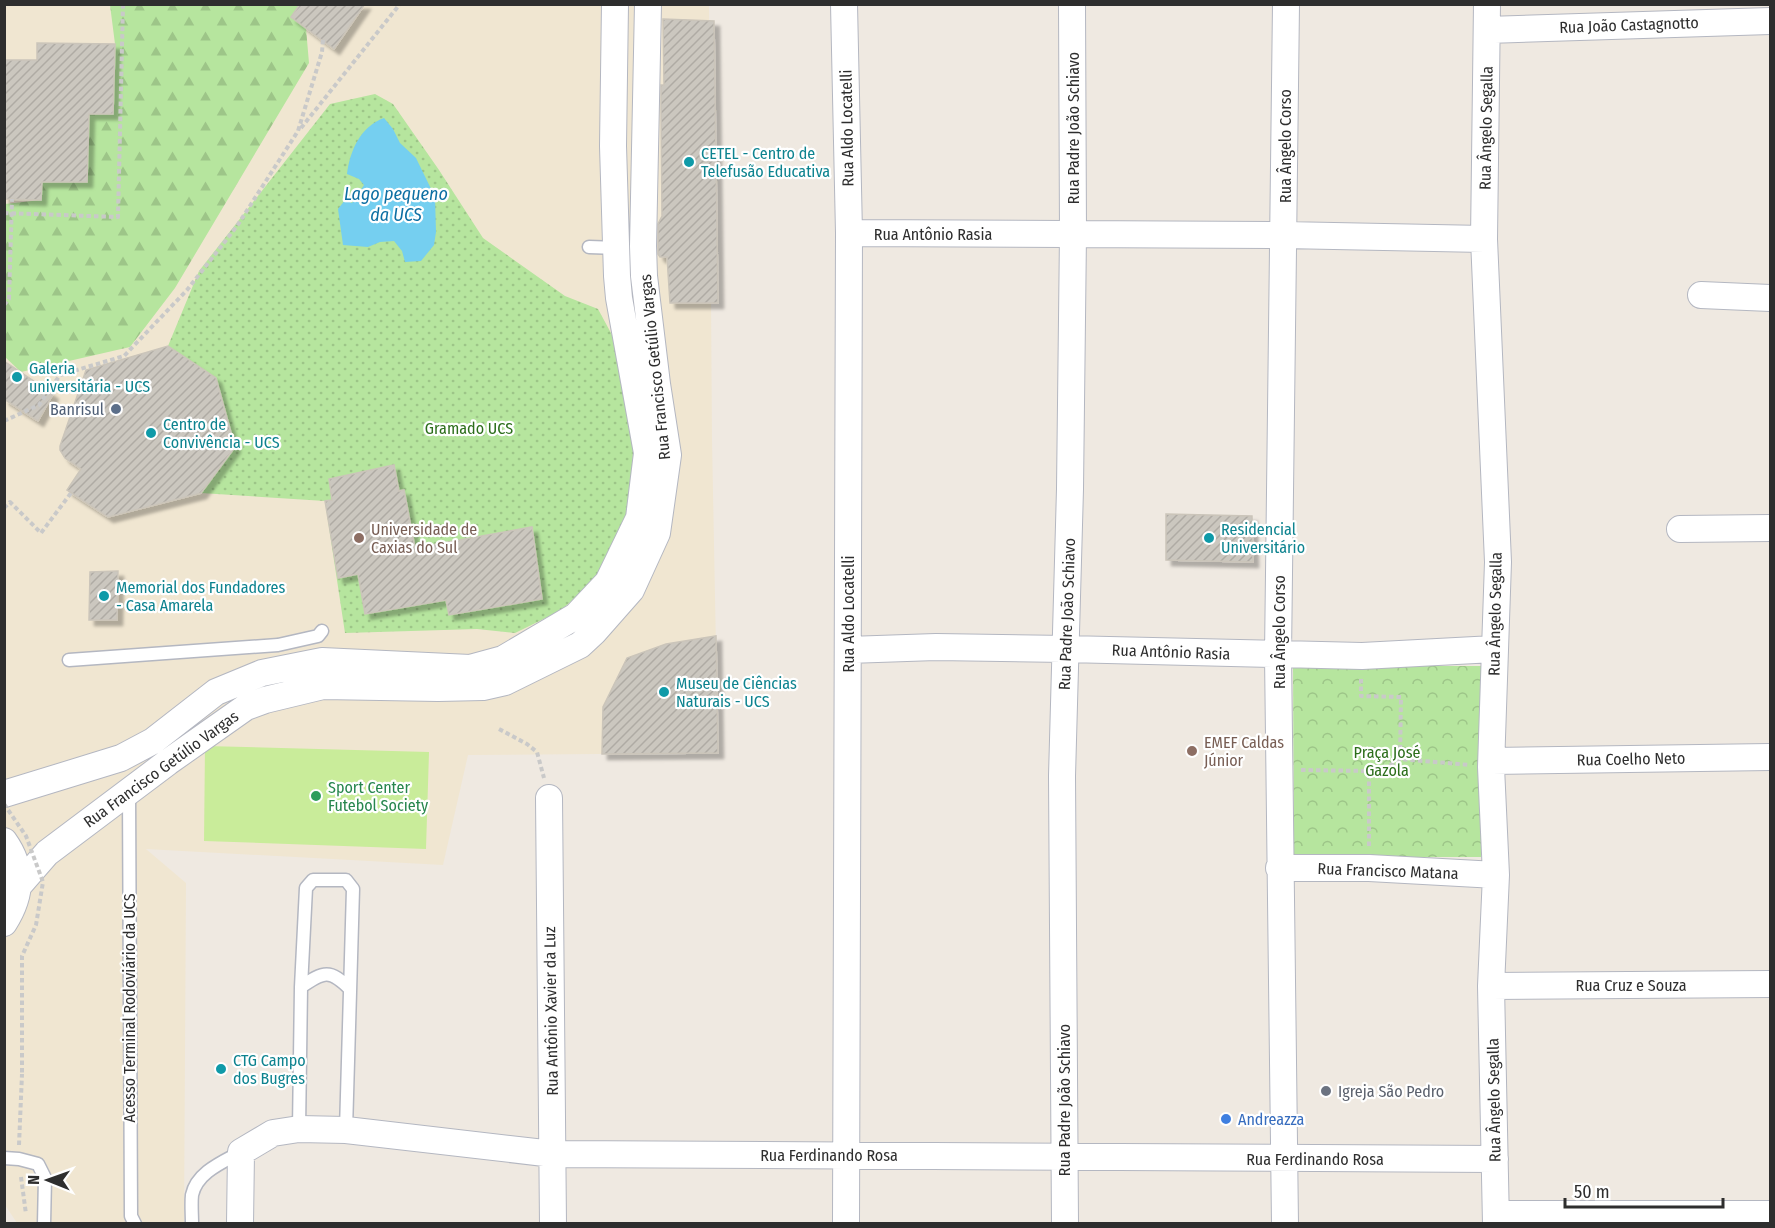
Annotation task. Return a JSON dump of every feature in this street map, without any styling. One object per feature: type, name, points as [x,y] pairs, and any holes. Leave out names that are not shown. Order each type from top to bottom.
[{"type":"street","name":"Rua Francisco Getúlio Vargas","points":[[4,794],[121,758],[153,741],[261,660],[470,668],[503,659],[576,616],[608,582],[639,518],[647,453],[619,298],[613,146],[615,4]]},
{"type":"street","name":"Rua Francisco Getúlio Vargas","points":[[20,884],[47,853],[246,707],[323,686],[438,688],[483,687],[505,682],[580,645],[631,590],[657,533],[668,455],[644,276],[648,4]]},
{"type":"street","name":"Rua Aldo Locatelli","points":[[844,4],[849,233],[846,1224]]},
{"type":"street","name":"Rua Padre João Schiavo","points":[[1065,1224],[1062,776],[1070,489],[1073,234],[1072,4]]},
{"type":"street","name":"Rua Ângelo Corso","points":[[1285,1224],[1278,655],[1286,4]]},
{"type":"street","name":"Rua Ângelo Segalla","points":[[1487,4],[1484,239],[1497,562],[1492,764],[1496,875],[1491,986],[1496,1219]]},
{"type":"street","name":"Rua João Castagnotto","points":[[1487,30],[1770,21]]},
{"type":"street","name":"Rua Antônio Rasia","points":[[849,233],[1284,235],[1484,239]]},
{"type":"street","points":[[1701,295],[1770,298]]},
{"type":"street","points":[[1680,528],[1770,528]]},
{"type":"street","name":"Rua Antônio Rasia","points":[[848,650],[936,647],[1362,656],[1494,648]]},
{"type":"street","points":[[246,707],[260,687],[261,660]]},
{"type":"street","name":"Rua Coelho Neto","points":[[1492,764],[1770,758]]},
{"type":"street","name":"Rua Antônio Xavier da Luz","points":[[549,798],[553,1224]]},
{"type":"street","points":[[4,841],[15,855],[20,884],[15,904],[5,923]]},
{"type":"street","name":"Rua Francisco Matana","points":[[1280,868],[1369,868],[1496,875]]},
{"type":"street","name":"Rua Cruz e Souza","points":[[1491,986],[1770,984]]},
{"type":"street","name":"Rua Ferdinando Rosa","points":[[241,1152],[273,1133],[299,1129],[346,1130],[553,1154],[1495,1159]]},
{"type":"street","points":[[240,1224],[241,1152]]},
{"type":"street","points":[[1496,1219],[1770,1214]]},
{"type":"lane","points":[[589,247],[643,246]]},
{"type":"lane","points":[[69,660],[261,660],[278,645],[318,636],[322,631]]},
{"type":"lane","name":"Acesso Terminal Rodoviário da UCS","points":[[129,791],[131,1216],[135,1224]]},
{"type":"lane","points":[[299,1129],[301,987],[306,888],[313,880],[346,880],[353,889],[346,1130]]},
{"type":"lane","points":[[301,987],[315,977],[331,974],[338,977],[350,989]]},
{"type":"lane","points":[[192,1224],[192,1194],[198,1180],[212,1168],[241,1152]]},
{"type":"lane","points":[[4,1158],[38,1164],[45,1178],[44,1224]]},
{"type":"path","points":[[4,213],[118,217],[123,4]]},
{"type":"path","points":[[4,421],[39,405],[60,375],[124,356],[187,290],[237,226],[298,131],[400,4]]},
{"type":"path","points":[[298,131],[322,52],[323,40]]},
{"type":"path","points":[[4,304],[9,299],[12,199]]},
{"type":"path","points":[[4,508],[10,502],[41,533],[71,493]]},
{"type":"path","points":[[1362,656],[1361,696],[1401,697],[1400,759]]},
{"type":"path","points":[[499,729],[537,752],[549,798]]},
{"type":"path","points":[[1279,770],[1369,771],[1384,769],[1400,759],[1492,764]]},
{"type":"path","points":[[1369,771],[1369,868]]},
{"type":"path","points":[[4,804],[26,836],[43,882],[36,925],[22,956],[22,1074]]},
{"type":"shaded area","name":"Universidade de Caxias do Sul","points":[[4,5],[709,5],[712,440],[718,753],[468,755],[443,865],[146,849],[186,883],[184,1223],[17,1223],[5,1205]]},
{"type":"green space","points":[[110,5],[304,5],[309,63],[175,288],[130,347],[21,372],[5,357],[5,204],[41,200],[42,182],[87,182],[89,114],[113,114],[115,44]]},
{"type":"green space","name":"Gramado UCS","points":[[375,94],[393,104],[483,238],[565,296],[598,309],[618,346],[634,431],[631,496],[616,550],[591,584],[560,611],[515,633],[477,629],[345,633],[325,501],[201,493],[235,447],[216,378],[168,346],[199,271],[330,104]]},
{"type":"green space","name":"Praça José Gazola","points":[[1293,666],[1481,666],[1481,857],[1294,857]]},
{"type":"green space","name":"Sport Center Futebol Society","points":[[205,746],[429,752],[426,849],[204,841]]},
{"type":"water","name":"Lago pequeno da UCS","points":[[384,118],[400,143],[416,158],[435,197],[434,245],[421,261],[405,262],[402,251],[394,241],[380,242],[368,247],[343,245],[338,209],[345,200],[352,203],[364,185],[359,179],[347,174],[351,157],[363,134],[369,127]]},
{"type":"building","points":[[300,4],[365,4],[334,49],[291,17]]},
{"type":"building","name":"CETEL - Centro de Telefusão Educativa","points":[[663,19],[714,21],[718,303],[670,303],[667,257],[660,257],[658,254],[658,224],[662,216]]},
{"type":"building","points":[[37,43],[115,44],[113,114],[89,114],[87,182],[42,182],[41,200],[4,199],[4,60],[37,60]]},
{"type":"building","name":"Centro de Convivência - UCS","points":[[168,346],[216,378],[235,447],[201,493],[108,517],[67,490],[81,469],[65,458],[60,450],[86,370]]},
{"type":"building","name":"Galeria universitária - UCS","points":[[4,361],[53,394],[38,421],[4,399]]},
{"type":"building","points":[[394,465],[399,491],[404,490],[415,548],[532,527],[542,599],[449,615],[446,600],[365,614],[358,574],[338,578],[325,501],[332,500],[329,479]]},
{"type":"building","name":"Residencial Universitário","points":[[1166,514],[1252,516],[1253,562],[1166,560]]},
{"type":"building","name":"Memorial dos Fundadores - Casa Amarela","points":[[118,571],[117,620],[89,620],[90,572]]},
{"type":"building","name":"Museu de Ciências Naturais - UCS","points":[[716,636],[718,753],[602,754],[603,707],[627,658],[666,644]]},
{"type":"place","name":"CETEL - Centro de Telefusão Educativa","points":[[689,162]]},
{"type":"place","name":"Galeria universitária - UCS","points":[[17,377]]},
{"type":"place","name":"Banrisul","points":[[116,409]]},
{"type":"place","name":"Centro de Convivência - UCS","points":[[151,433]]},
{"type":"place","name":"Universidade de Caxias do Sul","points":[[359,538]]},
{"type":"place","name":"Residencial Universitário","points":[[1209,538]]},
{"type":"place","name":"Memorial dos Fundadores - Casa Amarela","points":[[104,596]]},
{"type":"place","name":"Museu de Ciências Naturais - UCS","points":[[664,692]]},
{"type":"place","name":"EMEF Caldas Júnior","points":[[1192,751]]},
{"type":"place","name":"Sport Center Futebol Society","points":[[316,796]]},
{"type":"place","name":"CTG Campo dos Bugres","points":[[221,1069]]},
{"type":"place","name":"Igreja São Pedro","points":[[1326,1091]]},
{"type":"place","name":"Andreazza","points":[[1226,1119]]}]
